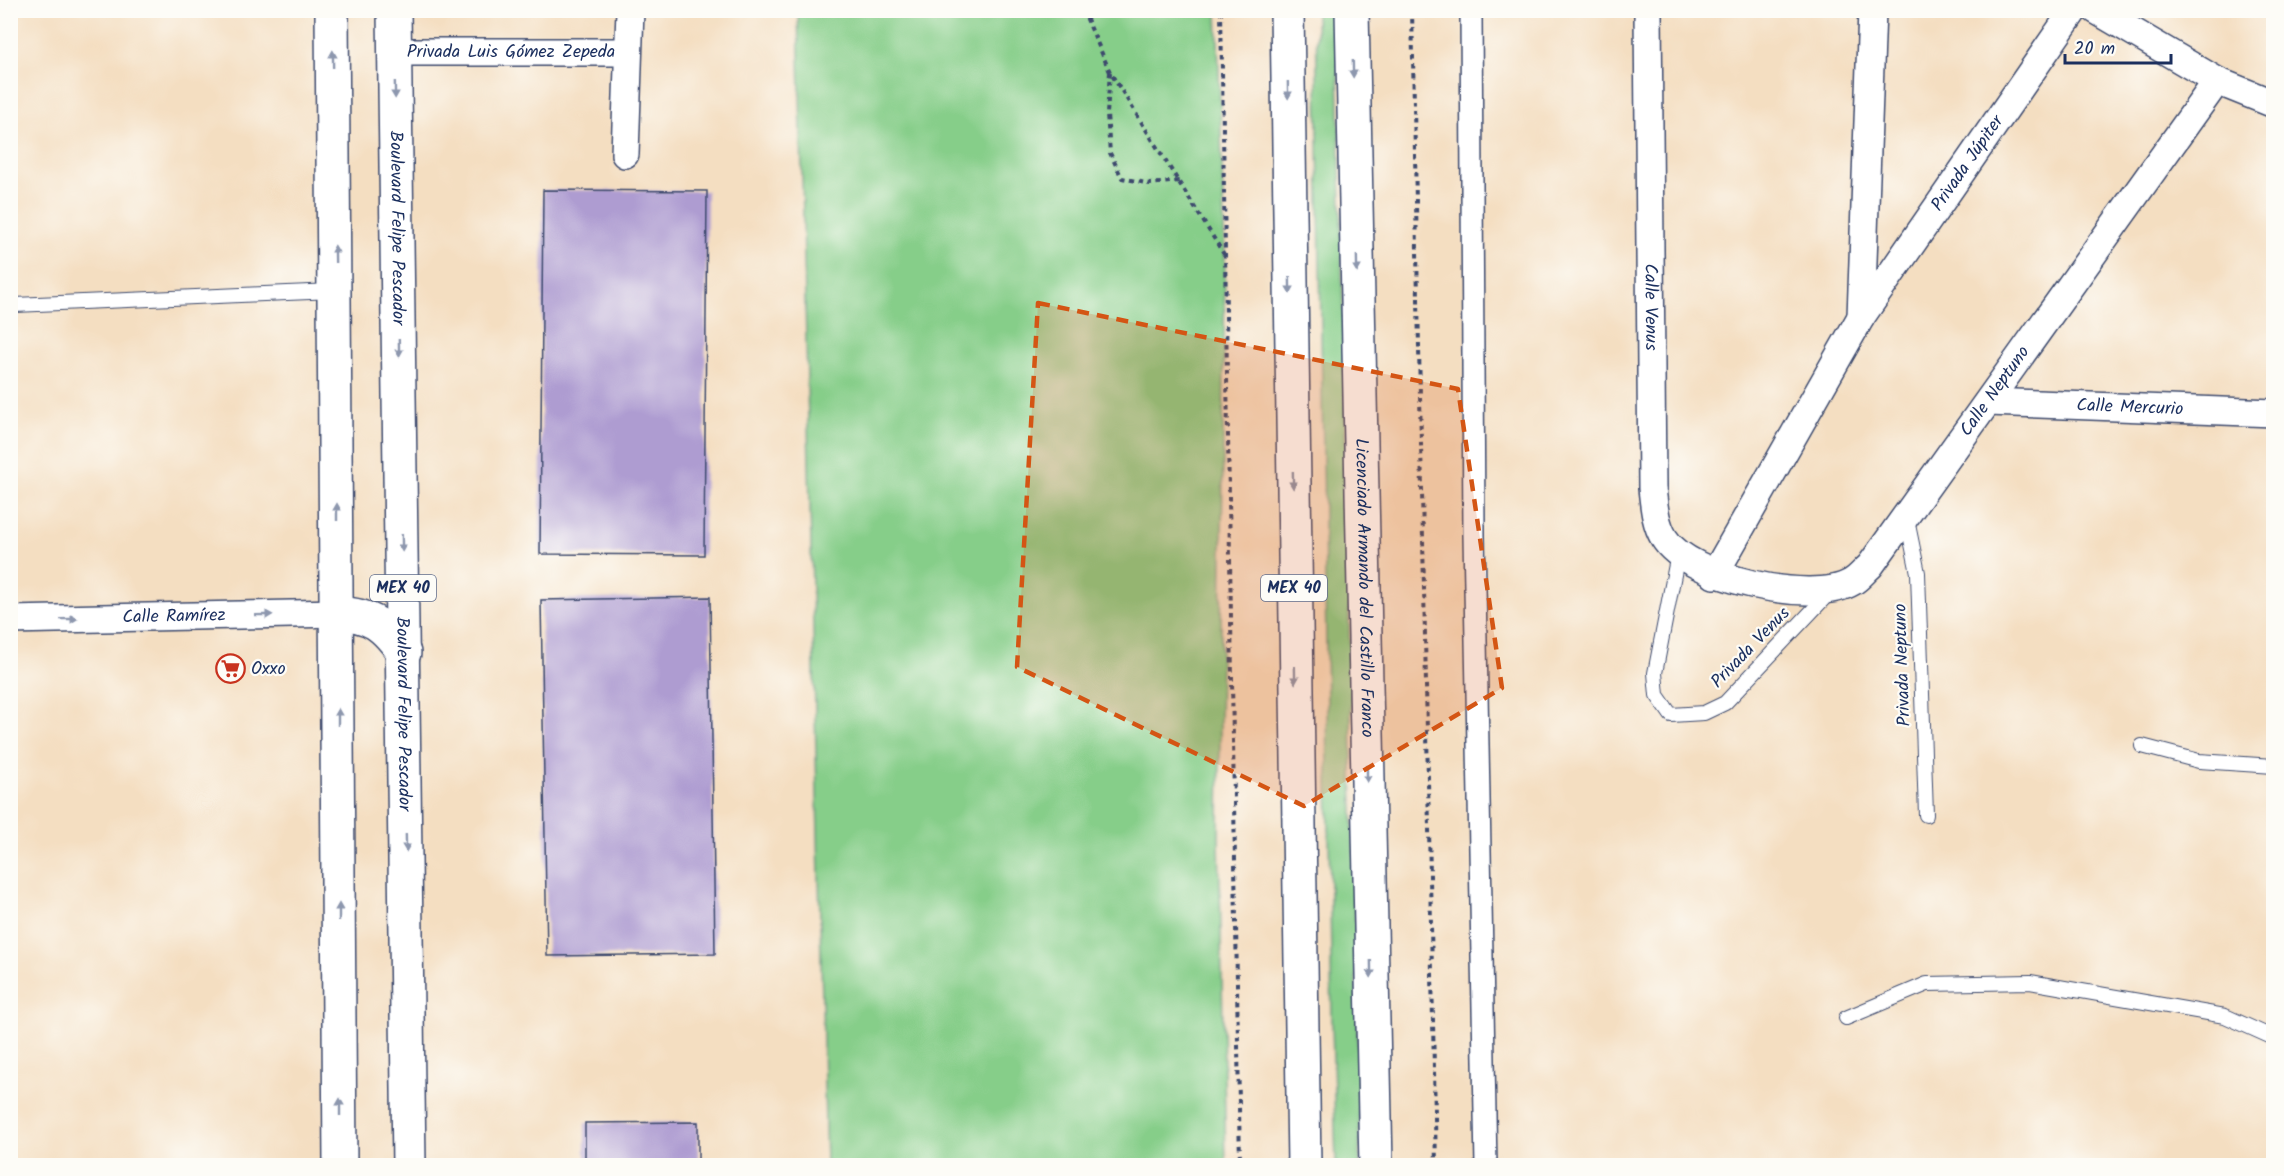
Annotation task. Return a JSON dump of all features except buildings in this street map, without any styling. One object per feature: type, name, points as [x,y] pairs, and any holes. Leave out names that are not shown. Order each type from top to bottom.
[{"type":"main road","points":[[332,10],[340,1166]]},
{"type":"main road","name":"Boulevard Felipe Pescador","points":[[394,10],[409,1166]]},
{"type":"main road","name":"MEX 40","points":[[1287,10],[1304,1166]]},
{"type":"main road","name":"Licenciado Armando del Castillo Franco","points":[[1352,10],[1376,1166]]},
{"type":"main road","points":[[337,613],[356,614],[374,620],[390,633],[404,653]]},
{"type":"street","name":"Privada Luis Gómez Zepeda","points":[[625,154],[630,10]]},
{"type":"street","points":[[1471,10],[1475,547],[1486,1166]]},
{"type":"street","name":"Calle Venus","points":[[1648,10],[1652,488],[1655,516],[1664,538],[1678,554],[1714,575]]},
{"type":"street","name":"Privada Júpiter","points":[[1861,317],[1872,10]]},
{"type":"street","name":"Privada Júpiter","points":[[1714,575],[1861,317],[2074,10]]},
{"type":"street","points":[[2096,10],[2217,81],[2274,104]]},
{"type":"street","name":"Privada Luis Gómez Zepeda","points":[[394,52],[628,52]]},
{"type":"street","name":"Calle Neptuno","points":[[1714,575],[1771,587],[1809,590],[1834,588],[1852,582],[1870,566],[2217,81]]},
{"type":"street","name":"Calle Mercurio","points":[[1988,402],[2274,413]]},
{"type":"street","name":"Calle Ramírez","points":[[10,620],[337,613]]},
{"type":"lane","points":[[15,305],[335,291]]},
{"type":"lane","name":"Privada Neptuno","points":[[1906,515],[1918,573],[1926,815]]},
{"type":"lane","name":"Privada Venus","points":[[1678,554],[1655,673],[1657,695],[1671,715],[1704,713],[1725,704],[1834,588]]},
{"type":"lane","points":[[2142,746],[2199,762],[2274,766]]},
{"type":"lane","points":[[1846,1017],[1927,984],[2030,982],[2226,1017],[2274,1038]]},
{"type":"path","points":[[1083,10],[1110,72],[1225,256]]},
{"type":"path","points":[[1221,10],[1240,1166]]},
{"type":"path","points":[[1412,10],[1436,1166]]},
{"type":"path","points":[[1110,72],[1107,114],[1110,153],[1122,178],[1150,184],[1179,181]]},
{"type":"highlighted area","points":[[1038,303],[1458,389],[1502,688],[1304,806],[1017,667]]},
{"type":"green space","points":[[798,11],[1217,11],[1225,256],[1219,839],[1226,1165],[826,1165]]},
{"type":"green space","points":[[1316,11],[1337,11],[1360,1166],[1336,1165]]},
{"type":"place","name":"Oxxo","points":[[230,669]]}]
